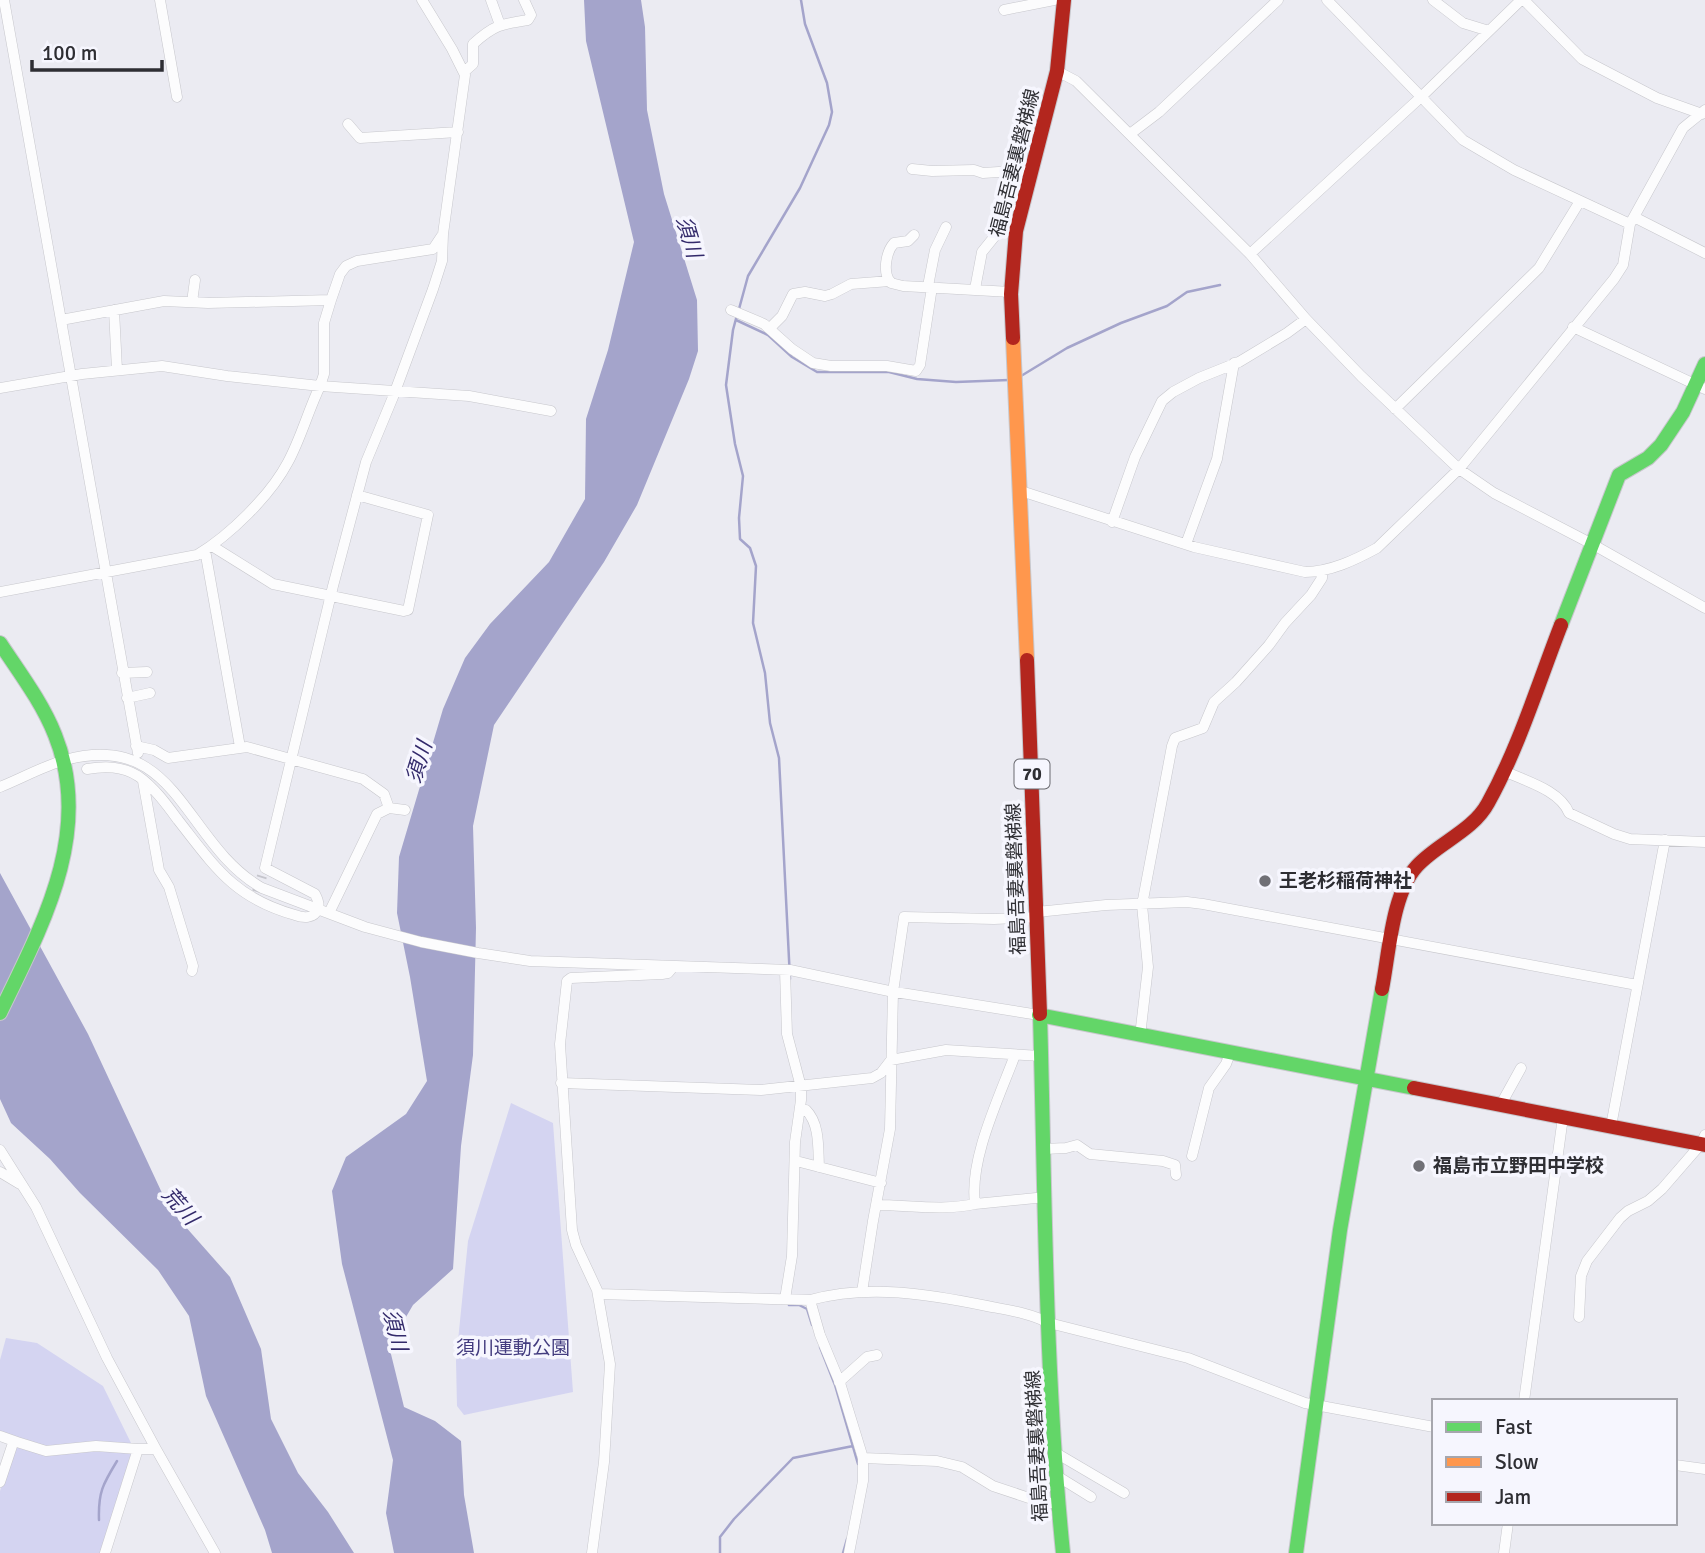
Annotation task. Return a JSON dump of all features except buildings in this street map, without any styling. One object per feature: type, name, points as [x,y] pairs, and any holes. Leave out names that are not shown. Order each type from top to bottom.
[{"type":"street","points":[[4,0],[137,749],[154,750],[168,758],[240,747],[363,779],[384,794],[388,808]]},
{"type":"street","points":[[160,0],[177,97]]},
{"type":"street","points":[[87,769],[108,766],[142,775],[214,867],[238,889],[300,917],[310,917],[318,909],[318,899],[314,894],[263,872],[366,462],[396,390],[442,261],[443,234],[465,84],[464,72],[422,0]]},
{"type":"street","points":[[491,0],[499,25]]},
{"type":"street","points":[[464,72],[473,64],[473,44],[499,25],[528,20],[531,15],[524,0]]},
{"type":"street","points":[[1004,10],[1054,0]]},
{"type":"street","name":"福島吾妻裏磐梯線","points":[[1063,1553],[1049,1323],[1037,915],[1011,292],[1016,231],[1057,71],[1064,0]]},
{"type":"street","points":[[1129,134],[1158,112],[1278,0]]},
{"type":"street","points":[[1327,0],[1472,148],[1580,201],[1705,253]]},
{"type":"street","points":[[1433,0],[1463,23],[1489,31]]},
{"type":"street","points":[[1250,254],[1523,0],[1582,59],[1657,98],[1702,116]]},
{"type":"street","points":[[1057,71],[1076,80],[1250,254],[1306,319],[1395,409],[1459,468],[1493,493],[1592,544],[1705,608]]},
{"type":"street","points":[[1021,491],[1186,544],[1305,572],[1322,572],[1377,548],[1459,468],[1614,279],[1623,265],[1632,221],[1683,128],[1702,116]]},
{"type":"street","points":[[348,124],[360,138],[458,132]]},
{"type":"street","points":[[912,169],[932,172],[974,170],[983,173],[1032,170]]},
{"type":"street","points":[[1395,409],[1539,268],[1580,201]]},
{"type":"street","points":[[975,289],[982,252],[1004,221]]},
{"type":"street","points":[[731,310],[770,328],[804,358],[823,366],[887,366],[916,370],[920,365],[935,250],[947,227]]},
{"type":"street","points":[[0,592],[186,558],[208,548],[233,528],[276,480],[289,461],[324,374],[324,323],[340,274],[346,266],[357,261],[433,249],[443,234]]},
{"type":"street","points":[[890,281],[886,274],[891,245],[908,241],[914,235]]},
{"type":"street","points":[[192,302],[194,280]]},
{"type":"street","points":[[770,328],[782,316],[793,294],[805,292],[825,296],[851,284],[890,281],[900,285],[1011,292]]},
{"type":"street","points":[[61,320],[164,301],[331,300]]},
{"type":"street","points":[[114,310],[117,370]]},
{"type":"street","points":[[1112,522],[1135,457],[1162,401],[1173,391],[1234,363],[1287,334],[1306,319]]},
{"type":"street","points":[[1573,327],[1700,387]]},
{"type":"street","points":[[1186,544],[1217,459],[1234,363]]},
{"type":"street","points":[[1296,1553],[1340,1230],[1365,1080],[1402,891],[1426,858],[1477,818],[1487,806],[1504,771],[1619,475],[1656,451],[1700,387],[1705,363]]},
{"type":"street","points":[[0,388],[117,370],[171,366],[202,373],[320,386],[469,396],[551,411]]},
{"type":"street","points":[[208,548],[273,584],[408,610],[428,515],[358,495]]},
{"type":"street","points":[[208,548],[240,747]]},
{"type":"street","points":[[1140,1035],[1148,967],[1142,905],[1175,738],[1203,728],[1214,702],[1236,682],[1311,595],[1322,578],[1322,572]]},
{"type":"street","points":[[0,643],[36,697],[55,736],[64,760],[69,804],[68,847],[54,900],[0,1013]]},
{"type":"street","points":[[122,673],[147,672]]},
{"type":"street","points":[[127,698],[150,693]]},
{"type":"street","points":[[0,787],[64,760],[113,754],[143,763],[171,788],[213,846],[248,880],[262,888],[366,927],[421,942],[530,961],[785,970],[893,992],[1039,1015],[1611,1126],[1704,1141]]},
{"type":"street","points":[[1504,771],[1552,793],[1566,803],[1569,813],[1614,834],[1638,840],[1705,842]]},
{"type":"street","points":[[142,775],[159,870],[170,887],[193,966],[192,971]]},
{"type":"street","points":[[330,913],[377,814],[388,808],[405,810]]},
{"type":"street","points":[[1611,1126],[1665,840]]},
{"type":"street","points":[[862,1292],[890,1129],[893,992],[904,917],[994,919],[1106,905],[1187,902],[1637,985]]},
{"type":"street","points":[[592,1553],[604,1462],[610,1364],[598,1294],[572,1230],[560,1044],[568,981],[571,978],[666,974],[673,967]]},
{"type":"street","points":[[785,970],[787,1034],[801,1087],[792,1256],[785,1299]]},
{"type":"street","points":[[561,1083],[761,1090],[872,1078],[881,1073],[891,1060],[946,1050],[1041,1056]]},
{"type":"street","points":[[1192,1156],[1209,1088],[1226,1064],[1230,1053]]},
{"type":"street","points":[[975,1203],[973,1186],[977,1164],[1015,1055]]},
{"type":"street","points":[[1500,1105],[1521,1068]]},
{"type":"street","points":[[806,1110],[817,1133],[818,1167]]},
{"type":"street","points":[[1524,1399],[1563,1117]]},
{"type":"street","points":[[1579,1317],[1581,1276],[1587,1261],[1620,1218],[1662,1189],[1704,1141]]},
{"type":"street","points":[[1044,1149],[1077,1146],[1090,1154],[1164,1161],[1175,1166],[1176,1175]]},
{"type":"street","points":[[0,1150],[36,1207],[107,1357],[215,1553]]},
{"type":"street","points":[[800,1162],[881,1183]]},
{"type":"street","points":[[0,1172],[22,1185]]},
{"type":"street","points":[[876,1205],[935,1208],[1046,1197]]},
{"type":"street","points":[[598,1294],[810,1300],[832,1294],[862,1292],[923,1293],[1040,1318],[1049,1323],[1188,1358],[1305,1403],[1432,1427]]},
{"type":"street","points":[[810,1300],[863,1458],[863,1481],[849,1553]]},
{"type":"street","points":[[839,1382],[867,1357],[877,1354]]},
{"type":"street","points":[[0,1436],[46,1451],[96,1446],[156,1449]]},
{"type":"street","points":[[0,1482],[13,1443],[18,1442]]},
{"type":"street","points":[[105,1553],[138,1449]]},
{"type":"street","points":[[1056,1453],[1124,1493]]},
{"type":"street","points":[[863,1458],[937,1461],[962,1467],[993,1486],[1044,1503],[1058,1503]]},
{"type":"street","points":[[1677,1465],[1705,1469]]},
{"type":"street","points":[[1057,1476],[1091,1497]]},
{"type":"street","points":[[1504,1553],[1507,1525]]},
{"type":"green space","name":"須川運動公園","points":[[511,1103],[553,1123],[573,1392],[464,1415],[457,1406],[456,1361],[468,1241]]},
{"type":"green space","points":[[6,1338],[37,1343],[103,1386],[131,1443],[47,1447],[0,1432],[0,1360]]},
{"type":"green space","points":[[15,1445],[48,1454],[94,1448],[135,1451],[102,1553],[0,1553],[0,1491]]},
{"type":"water","name":"須川","points":[[584,0],[641,0],[645,27],[647,110],[664,194],[697,300],[698,351],[637,505],[604,562],[494,725],[473,826],[476,928],[473,1055],[461,1146],[453,1269],[413,1305],[389,1346],[404,1407],[435,1421],[461,1441],[464,1495],[474,1553],[394,1553],[386,1513],[393,1460],[342,1264],[332,1191],[346,1157],[406,1114],[427,1081],[397,913],[399,857],[443,709],[465,658],[490,624],[549,562],[585,499],[586,419],[608,350],[634,242],[586,41]]},
{"type":"water","points":[[0,873],[88,1034],[169,1208],[230,1277],[261,1349],[271,1419],[298,1473],[328,1512],[354,1553],[272,1553],[265,1530],[206,1396],[189,1316],[158,1270],[80,1193],[50,1159],[11,1123],[0,1099]]},
{"type":"waterway","points":[[739,309],[748,276],[800,188],[829,125],[832,112],[827,83],[805,24],[801,0]]},
{"type":"waterway","points":[[1021,376],[1067,348],[1121,323],[1167,306],[1187,292],[1220,285]]},
{"type":"waterway","points":[[737,315],[726,385],[743,476],[740,539],[750,548],[756,566],[753,623],[765,673],[770,723],[779,758],[790,979]]},
{"type":"waterway","points":[[736,320],[768,335],[792,357],[817,372],[889,372],[917,379],[956,382],[1009,380]]},
{"type":"waterway","points":[[790,1301],[789,1305],[799,1305],[807,1309],[812,1325]]},
{"type":"waterway","points":[[820,1347],[835,1385],[858,1464]]},
{"type":"waterway","points":[[720,1553],[720,1537],[793,1458],[853,1446]]},
{"type":"waterway","points":[[99,1520],[102,1489],[117,1461]]},
{"type":"waterway","points":[[843,1553],[847,1539]]},
{"type":"tunnel","points":[[257,892],[262,876]]},
{"type":"traffic: fast","points":[[1561,625],[1619,475],[1648,458],[1661,445],[1683,412],[1705,364]]},
{"type":"traffic: fast","points":[[0,643],[50,723],[66,771],[69,807],[66,843],[58,878],[32,946],[0,1013]]},
{"type":"traffic: fast","points":[[1296,1553],[1340,1230],[1382,989]]},
{"type":"traffic: fast","points":[[1040,1014],[1049,1351],[1063,1553]]},
{"type":"traffic: fast","points":[[1039,1015],[1414,1088]]},
{"type":"traffic: slow","points":[[1013,338],[1027,660]]},
{"type":"traffic: jam","points":[[1013,338],[1011,294],[1016,231],[1057,71],[1064,0]]},
{"type":"traffic: jam","points":[[1382,989],[1402,892],[1417,866],[1474,821],[1488,803],[1519,738],[1561,625]]},
{"type":"traffic: jam","points":[[1027,660],[1040,1014]]},
{"type":"traffic: jam","points":[[1414,1088],[1705,1145]]},
{"type":"place","name":"王老杉稲荷神社","points":[[1265,881]]},
{"type":"place","name":"福島市立野田中学校","points":[[1419,1166]]},
{"type":"water label","name":"荒川","points":[[180,1206]]}]
